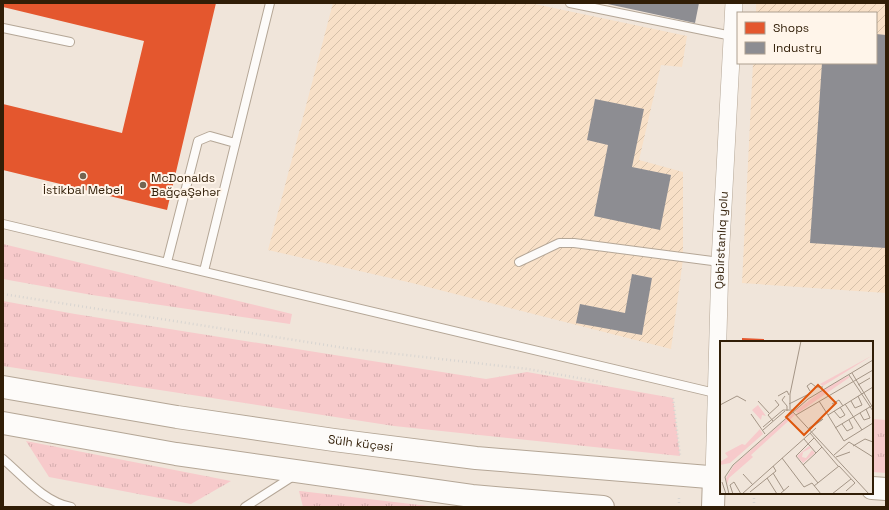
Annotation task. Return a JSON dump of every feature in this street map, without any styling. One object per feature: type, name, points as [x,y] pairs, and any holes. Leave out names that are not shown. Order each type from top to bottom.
[{"type":"highway","name":"Sülh küçəsi","points":[[3,387],[177,417],[334,440],[476,458],[718,478]]},
{"type":"highway","points":[[3,423],[176,454],[300,472],[472,496],[603,507]]},
{"type":"highway","points":[[713,507],[718,478]]},
{"type":"highway","points":[[873,488],[886,489]]},
{"type":"street","name":"Qəbirstanlıq yolu","points":[[718,478],[715,393],[720,262],[734,3]]},
{"type":"lane","points":[[204,271],[270,3]]},
{"type":"lane","points":[[570,3],[732,36]]},
{"type":"lane","points":[[3,28],[70,42]]},
{"type":"lane","points":[[167,262],[198,140],[210,136],[235,143]]},
{"type":"lane","points":[[3,224],[715,393]]},
{"type":"lane","points":[[519,262],[559,243],[574,243],[720,262]]},
{"type":"lane","points":[[3,459],[46,496],[65,507]]},
{"type":"lane","points":[[245,507],[300,472]]},
{"type":"path","points":[[3,294],[345,348],[528,369],[603,383]]},
{"type":"path","points":[[671,395],[673,398],[680,456]]},
{"type":"path","points":[[754,494],[754,507]]},
{"type":"shaded area","points":[[333,3],[530,3],[687,36],[682,67],[661,65],[639,160],[683,172],[683,259],[671,349],[412,283],[268,250]]},
{"type":"shaded area","points":[[756,3],[886,3],[886,293],[742,283],[753,64],[877,64],[877,12],[756,12]]},
{"type":"green space","points":[[3,244],[292,314],[290,324],[92,295],[3,279]]},
{"type":"green space","points":[[3,301],[75,314],[486,379],[527,372],[673,398],[680,456],[394,426],[3,366]]},
{"type":"green space","points":[[873,419],[886,420],[886,473],[873,472]]},
{"type":"green space","points":[[26,441],[231,481],[191,504],[49,477]]},
{"type":"green space","points":[[300,491],[437,507],[303,507]]},
{"type":"building: Shops","points":[[3,3],[216,3],[167,210],[3,170],[3,104],[122,133],[144,41],[3,7]]},
{"type":"building: Shops","points":[[742,338],[764,339],[764,341],[742,341]]},
{"type":"building: Industry","points":[[603,3],[699,3],[695,23]]},
{"type":"building: Industry","points":[[877,34],[886,35],[886,248],[810,243],[822,64],[877,64]]},
{"type":"building: Industry","points":[[595,99],[644,109],[632,167],[671,175],[660,230],[594,216],[608,145],[587,140]]},
{"type":"building: Industry","points":[[632,274],[652,278],[642,335],[576,323],[580,304],[625,313]]},
{"type":"place","name":"İstikbal Mebel","points":[[83,176]]},
{"type":"place","name":"McDonalds BağçaŞəhər","points":[[143,185]]}]
